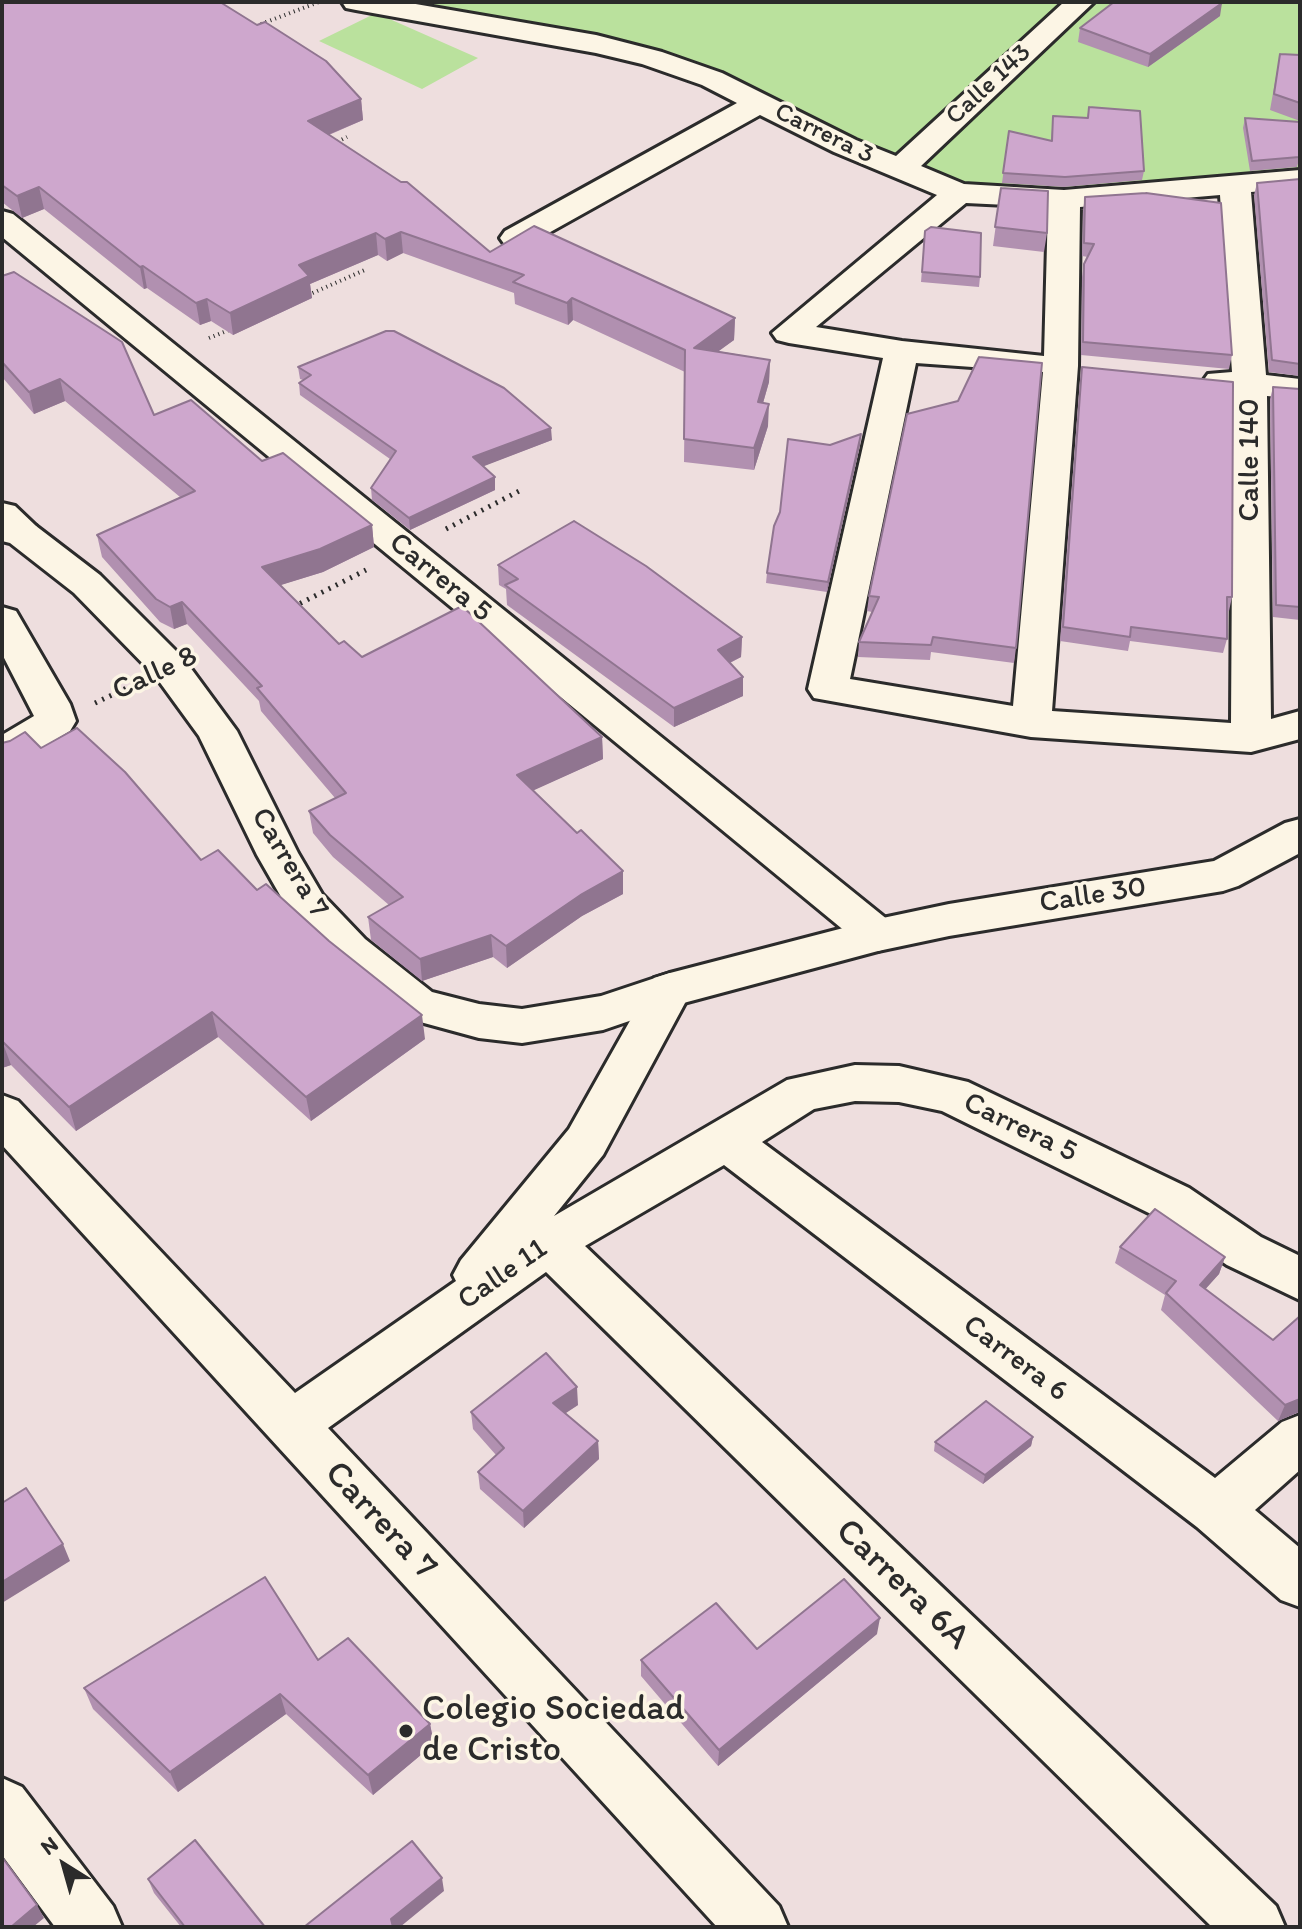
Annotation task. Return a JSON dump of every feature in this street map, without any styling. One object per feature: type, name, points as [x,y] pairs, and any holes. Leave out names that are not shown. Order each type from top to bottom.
[{"type":"street","name":"Carrera 3","points":[[356,2],[596,44],[652,58],[712,79],[899,170],[959,193],[1064,199],[1300,179]]},
{"type":"street","name":"Calle 143","points":[[899,170],[1080,2]]},
{"type":"street","points":[[516,238],[759,103]]},
{"type":"street","name":"Calle 140","points":[[1235,183],[1250,384],[1251,738]]},
{"type":"street","points":[[959,193],[789,333],[902,351],[1077,368]]},
{"type":"street","points":[[1031,723],[1077,368],[1064,199]]},
{"type":"street","name":"Carrera 5","points":[[2,221],[878,935]]},
{"type":"street","points":[[902,351],[828,689],[1031,723],[1251,738],[1300,725]]},
{"type":"street","points":[[1187,378],[1300,389]]},
{"type":"street","name":"Carrera 7","points":[[9,526],[87,584],[170,668],[217,731],[278,855],[307,905],[350,951],[418,1005],[479,1021],[522,1026],[603,1013],[670,990],[878,935]]},
{"type":"street","points":[[2,620],[50,704],[56,721],[2,753]]},
{"type":"street","name":"Calle 30","points":[[878,935],[949,920],[1223,875],[1300,834]]},
{"type":"street","points":[[444,1317],[586,1142],[670,990]]},
{"type":"street","name":"Carrera 5","points":[[726,1141],[803,1093],[870,1083],[899,1084],[952,1095],[1172,1202],[1244,1251],[1300,1279]]},
{"type":"street","name":"Carrera 7","points":[[2,1114],[758,1927]]},
{"type":"street","name":"Calle 11","points":[[291,1425],[549,1243],[726,1141]]},
{"type":"street","name":"Carrera 6","points":[[726,1141],[1216,1510],[1300,1582]]},
{"type":"street","name":"Carrera 6A","points":[[549,1243],[1255,1927]]},
{"type":"street","points":[[1216,1510],[1300,1438]]},
{"type":"street","points":[[2,1807],[92,1927]]},
{"type":"path","points":[[248,29],[320,2]]},
{"type":"path","points":[[333,144],[347,137]]},
{"type":"path","points":[[296,300],[367,269]]},
{"type":"path","points":[[168,356],[239,325]]},
{"type":"path","points":[[281,612],[523,489]]},
{"type":"path","name":"Calle 8","points":[[56,721],[170,668]]},
{"type":"green space","points":[[346,2],[1300,2],[1300,179],[1064,199],[959,193],[623,54]]},
{"type":"green space","points":[[376,13],[478,58],[422,89],[319,41]]},
{"type":"building","points":[[2,2],[220,2],[257,25],[265,22],[326,61],[361,99],[308,121],[401,182],[407,182],[490,252],[534,226],[735,318],[694,348],[770,360],[758,402],[769,404],[754,448],[684,439],[685,350],[572,298],[567,303],[513,282],[524,275],[401,232],[385,239],[376,233],[299,265],[309,276],[230,313],[207,299],[196,303],[143,266],[140,267],[39,187],[17,196],[2,185]]},
{"type":"building","points":[[1114,2],[1222,3],[1150,54],[1080,28]]},
{"type":"building","points":[[1280,54],[1300,55],[1300,103],[1274,94]]},
{"type":"building","points":[[1089,107],[1140,111],[1144,171],[1065,177],[1003,173],[1009,131],[1052,141],[1053,116],[1088,118]]},
{"type":"building","points":[[1245,118],[1300,122],[1299,157],[1252,161]]},
{"type":"building","points":[[1300,179],[1300,364],[1272,360],[1257,183]]},
{"type":"building","points":[[1001,188],[1048,191],[1047,233],[995,227]]},
{"type":"building","points":[[1146,193],[1221,203],[1232,355],[1083,342],[1084,264],[1094,244],[1084,243],[1085,197]]},
{"type":"building","points":[[931,227],[981,233],[980,277],[922,272],[925,231]]},
{"type":"building","points":[[14,272],[122,342],[154,415],[191,400],[262,461],[283,453],[372,525],[320,549],[262,567],[339,644],[344,641],[362,657],[462,606],[602,737],[517,775],[577,833],[581,830],[623,871],[582,894],[506,946],[491,935],[420,959],[368,917],[403,897],[330,835],[309,811],[346,793],[257,688],[262,686],[182,602],[170,607],[156,599],[97,535],[195,491],[60,379],[29,392],[2,362],[2,276]]},
{"type":"building","points":[[386,331],[394,331],[504,388],[551,428],[473,457],[495,477],[409,518],[371,488],[396,451],[299,383],[311,375],[298,367]]},
{"type":"building","points":[[979,357],[1042,363],[1016,648],[933,637],[931,645],[859,642],[879,597],[869,596],[907,414],[958,401]]},
{"type":"building","points":[[1082,367],[1233,382],[1232,597],[1227,597],[1227,639],[1131,627],[1130,637],[1063,627]]},
{"type":"building","points":[[1273,387],[1300,389],[1300,607],[1276,605]]},
{"type":"building","points":[[861,434],[828,582],[767,573],[774,526],[780,512],[788,439],[830,445]]},
{"type":"building","points":[[574,521],[646,566],[742,637],[718,650],[743,677],[674,708],[505,585],[518,579],[498,565]]},
{"type":"building","points":[[77,728],[125,772],[201,860],[218,850],[257,890],[266,884],[329,941],[422,1015],[306,1097],[212,1012],[69,1107],[2,1041],[2,743],[25,732],[41,748]]},
{"type":"building","points":[[1155,1209],[1225,1257],[1200,1285],[1273,1340],[1300,1316],[1300,1399],[1285,1405],[1166,1293],[1176,1281],[1120,1247]]},
{"type":"building","points":[[546,1353],[577,1387],[553,1403],[598,1441],[523,1511],[478,1472],[504,1448],[471,1412]]},
{"type":"building","points":[[986,1401],[1033,1437],[985,1475],[935,1442]]},
{"type":"building","points":[[26,1488],[63,1544],[2,1582],[2,1503]]},
{"type":"building","points":[[265,1577],[318,1660],[348,1638],[430,1724],[368,1775],[280,1694],[170,1772],[84,1688]]},
{"type":"building","points":[[844,1579],[880,1618],[719,1750],[641,1660],[716,1603],[757,1649]]},
{"type":"building","points":[[195,1840],[265,1927],[185,1927],[148,1879]]},
{"type":"building","points":[[412,1841],[442,1878],[391,1919],[393,1927],[304,1927]]},
{"type":"building","points":[[2,1857],[37,1905],[11,1927],[2,1927]]},
{"type":"place","name":"Colegio Sociedad de Cristo","points":[[406,1731]]}]
